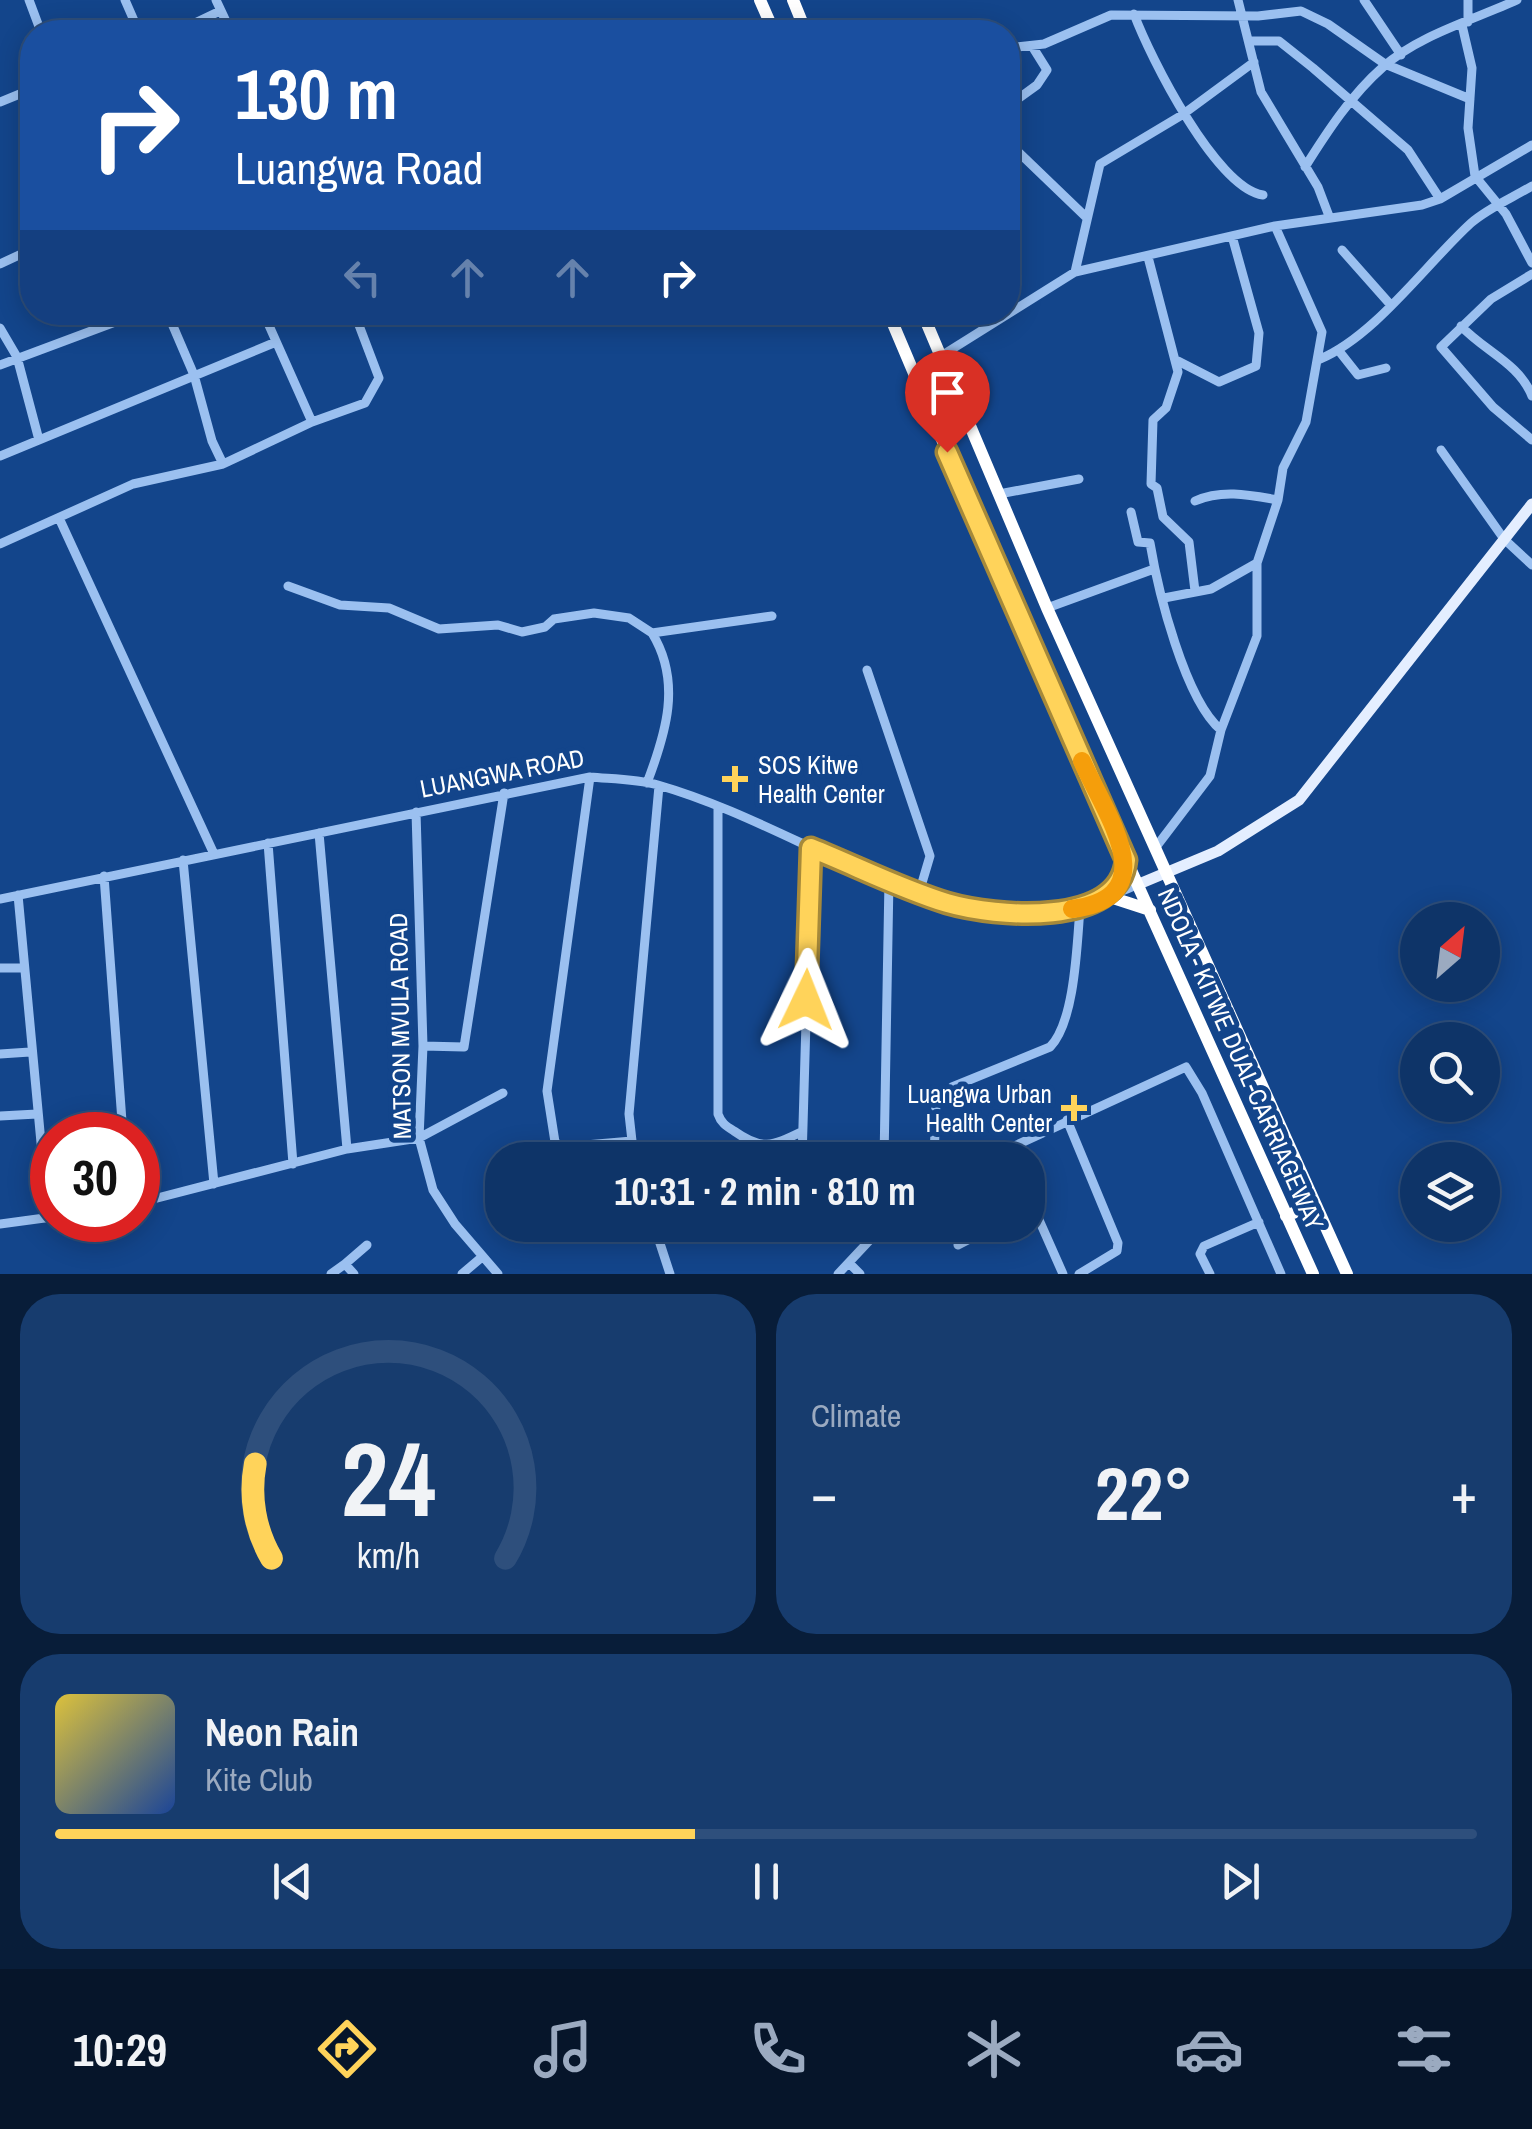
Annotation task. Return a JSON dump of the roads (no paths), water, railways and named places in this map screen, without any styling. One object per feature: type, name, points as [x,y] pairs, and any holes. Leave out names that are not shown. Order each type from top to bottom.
[{"type":"highway","name":"NDOLA - KITWE DUAL-CARRIAGEWAY","points":[[894,325],[1126,860],[1313,1274]]},
{"type":"highway","name":"NDOLA - KITWE DUAL-CARRIAGEWAY","points":[[928,325],[1047,608],[1346,1274]]},
{"type":"highway","points":[[1126,860],[1121,885],[1110,896],[1150,910]]},
{"type":"highway","points":[[1286,1216],[1315,1204]]},
{"type":"main road","name":"LUANGWA ROAD","points":[[1139,884],[1169,874],[1253,832],[1299,800],[1532,504]]},
{"type":"street","points":[[216,0],[224,20]]},
{"type":"street","points":[[1238,0],[1264,100],[1305,167],[1329,216]]},
{"type":"street","points":[[1364,0],[1401,55]]},
{"type":"street","points":[[1468,0],[1465,23],[1472,68],[1468,128],[1475,176],[1498,205],[1532,263]]},
{"type":"street","points":[[1305,167],[1351,102],[1385,64],[1517,0]]},
{"type":"street","points":[[201,20],[220,11]]},
{"type":"street","points":[[1134,14],[1182,115],[1246,190],[1262,195]]},
{"type":"street","points":[[1020,47],[1032,46],[1100,18],[1134,14],[1310,14],[1385,64],[1470,99]]},
{"type":"street","points":[[1250,41],[1279,41],[1408,150],[1440,199]]},
{"type":"street","points":[[1020,97],[1037,85],[1047,70],[1032,46]]},
{"type":"street","points":[[1075,272],[1100,164],[1182,115],[1254,62]]},
{"type":"street","points":[[1020,306],[1075,272],[1275,226],[1410,208],[1440,199],[1532,145]]},
{"type":"street","points":[[1020,154],[1087,218]]},
{"type":"street","points":[[1320,359],[1339,351],[1476,219],[1532,186]]},
{"type":"street","points":[[1156,847],[1208,780],[1257,636],[1257,563],[1278,500],[1283,468],[1306,422],[1320,359],[1322,332],[1275,226]]},
{"type":"street","points":[[1178,361],[1219,382],[1256,366],[1256,316],[1232,236]]},
{"type":"street","points":[[1342,250],[1390,303]]},
{"type":"street","points":[[1148,256],[1166,335],[1178,361],[1170,400],[1153,420],[1151,484],[1158,488],[1163,517],[1189,542],[1196,592]]},
{"type":"street","points":[[1532,274],[1491,299],[1441,347],[1493,407],[1532,440]]},
{"type":"street","points":[[0,364],[106,325]]},
{"type":"street","points":[[172,325],[194,374],[212,442],[223,464]]},
{"type":"street","points":[[269,325],[312,422]]},
{"type":"street","points":[[0,544],[134,484],[223,464],[312,422],[365,403],[378,384],[373,358],[359,325]]},
{"type":"street","points":[[941,356],[990,325]]},
{"type":"street","points":[[1461,326],[1480,346],[1514,366],[1532,396]]},
{"type":"street","points":[[0,328],[17,357],[39,440]]},
{"type":"street","points":[[0,456],[276,342]]},
{"type":"street","points":[[1339,351],[1358,375],[1386,368]]},
{"type":"street","points":[[1441,450],[1504,539],[1532,565]]},
{"type":"street","points":[[998,494],[1079,480]]},
{"type":"street","points":[[1195,502],[1210,495],[1239,494],[1278,500]]},
{"type":"street","points":[[1131,512],[1138,542],[1150,544],[1154,569],[1204,714],[1222,730]]},
{"type":"street","points":[[59,518],[214,854]]},
{"type":"street","points":[[1164,598],[1211,589],[1257,563]]},
{"type":"street","points":[[1047,608],[1154,569]]},
{"type":"street","points":[[288,586],[340,604],[389,608],[440,629],[498,624],[522,632],[545,627],[554,619],[594,613],[628,618],[652,633],[665,663],[670,702],[648,783]]},
{"type":"street","points":[[652,633],[772,616]]},
{"type":"street","points":[[867,670],[930,856],[919,892]]},
{"type":"street","points":[[590,776],[547,1109],[555,1142],[562,1147],[632,1141],[629,1114],[660,786]]},
{"type":"street","name":"LUANGWA ROAD","points":[[0,898],[590,776],[660,786],[949,904],[1005,912],[1080,908],[1139,884]]},
{"type":"street","points":[[422,1046],[464,1047],[504,794]]},
{"type":"street","points":[[718,807],[718,1114],[721,1122],[753,1145],[767,1148],[800,1132]]},
{"type":"street","name":"MATSON MVULA ROAD","points":[[416,812],[422,1046],[419,1138],[432,1190],[498,1274]]},
{"type":"street","points":[[320,833],[347,1149]]},
{"type":"street","points":[[268,844],[294,1164]]},
{"type":"street","points":[[801,1142],[811,848]]},
{"type":"street","points":[[182,860],[214,1184]]},
{"type":"street","points":[[104,876],[120,1112]]},
{"type":"street","points":[[884,1142],[889,880]]},
{"type":"street","points":[[18,894],[37,1112]]},
{"type":"street","points":[[935,1142],[936,1102],[944,1094],[974,1076],[1050,1048],[1058,1038],[1074,976],[1080,908]]},
{"type":"street","points":[[0,968],[24,968]]},
{"type":"street","points":[[0,1054],[30,1052]]},
{"type":"street","points":[[1019,1142],[1186,1067],[1202,1092],[1281,1274]]},
{"type":"street","points":[[160,1198],[347,1149],[419,1138],[503,1093]]},
{"type":"street","points":[[0,1116],[30,1114]]},
{"type":"street","points":[[1066,1120],[1118,1243],[1116,1252],[1079,1274]]},
{"type":"street","points":[[0,1224],[30,1220]]},
{"type":"street","points":[[1210,1274],[1200,1254],[1204,1246],[1258,1222]]},
{"type":"street","points":[[1045,1239],[1062,1274]]},
{"type":"street","points":[[660,1242],[670,1274]]},
{"type":"street","points":[[838,1274],[869,1242]]},
{"type":"street","points":[[958,1245],[964,1242]]},
{"type":"street","points":[[332,1274],[366,1245]]},
{"type":"street","points":[[462,1274],[482,1256]]},
{"type":"street","points":[[345,1264],[354,1274]]},
{"type":"street","points":[[849,1264],[860,1274]]},
{"type":"place","name":"SOS Kitwe Health Center","points":[[735,779]]},
{"type":"place","name":"Luangwa Urban Health Center","points":[[1074,1108]]}]
